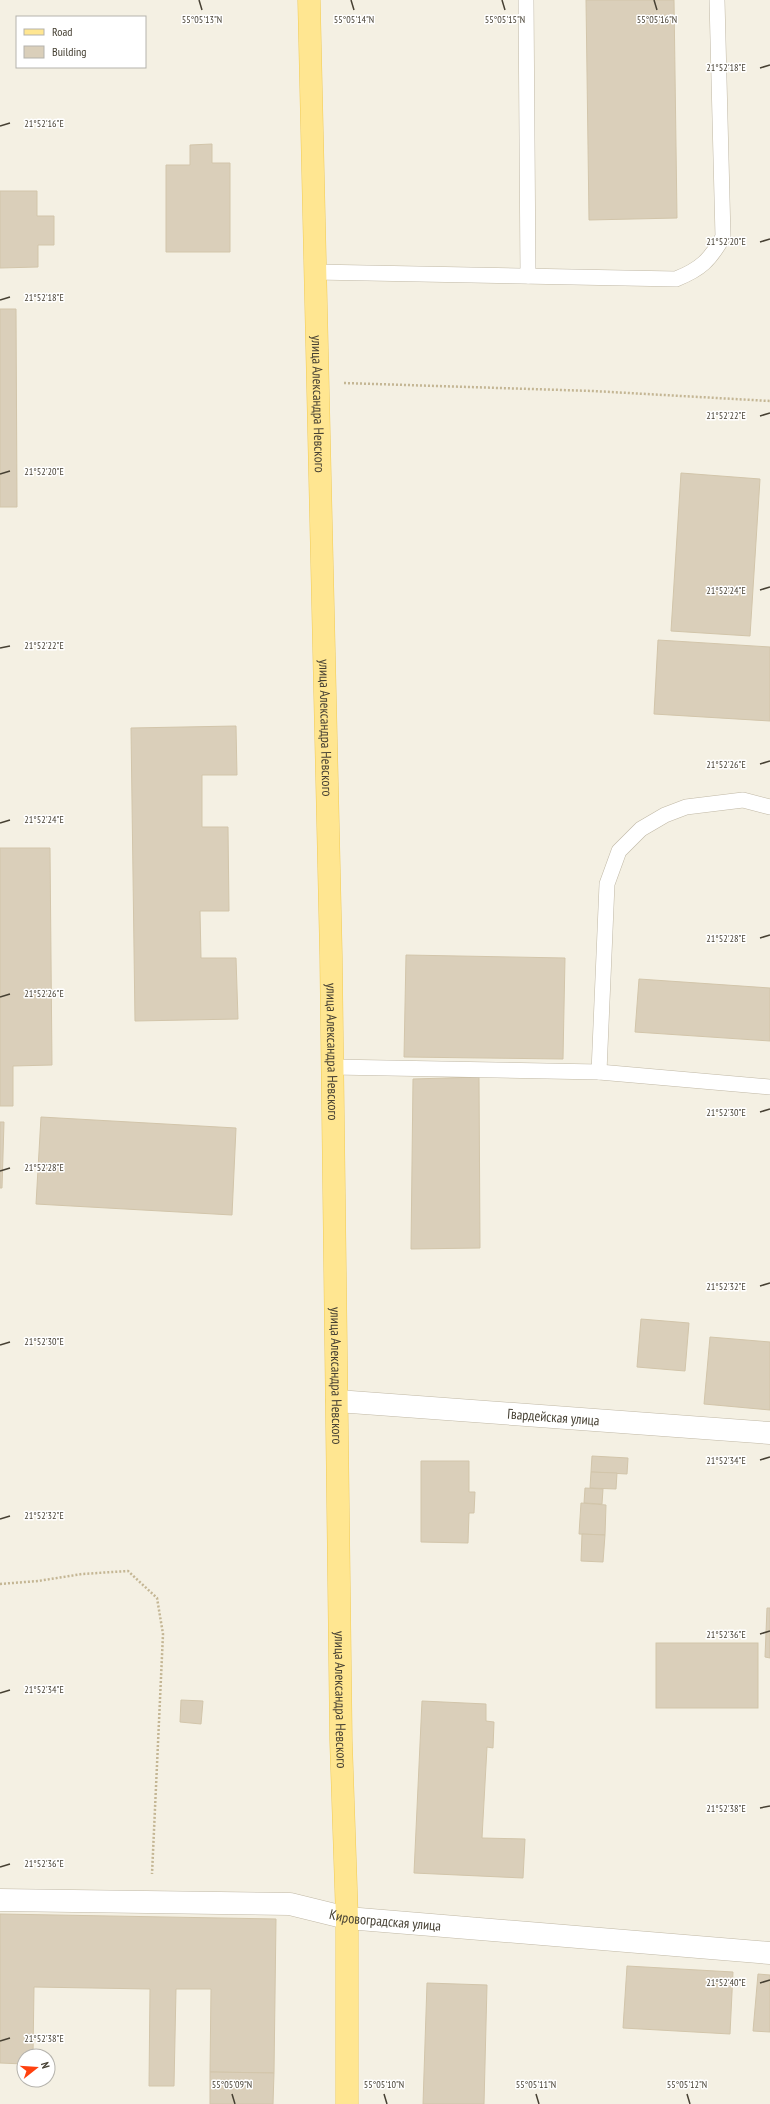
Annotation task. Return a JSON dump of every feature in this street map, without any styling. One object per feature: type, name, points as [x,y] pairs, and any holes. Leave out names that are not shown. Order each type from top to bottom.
[{"type":"main road","name":"улица Александра Невского","points":[[309,0],[333,1067],[341,1741],[347,1918],[347,2104]]},
{"type":"street","name":"Гвардейская улица","points":[[337,1401],[770,1433]]},
{"type":"street","name":"Кировоградская улица","points":[[0,1900],[290,1904],[347,1918],[770,1953]]},
{"type":"lane","points":[[526,0],[528,276]]},
{"type":"lane","points":[[315,272],[676,279],[692,273],[713,256],[723,237],[717,0]]},
{"type":"lane","points":[[599,1072],[607,884],[619,850],[641,829],[665,815],[686,807],[743,800],[770,807]]},
{"type":"lane","points":[[333,1067],[599,1072],[770,1087]]},
{"type":"path","points":[[318,382],[593,391],[770,401]]},
{"type":"path","points":[[0,1584],[38,1581],[82,1574],[128,1571],[157,1598],[163,1634],[151,1901]]},
{"type":"building","points":[[586,0],[674,0],[677,218],[589,220]]},
{"type":"building","points":[[212,144],[212,163],[230,163],[230,252],[166,252],[166,165],[190,165],[190,145]]},
{"type":"building","points":[[0,191],[37,191],[37,216],[54,216],[54,245],[38,245],[38,267],[0,268]]},
{"type":"building","points":[[0,309],[16,309],[17,507],[0,507]]},
{"type":"building","points":[[681,473],[760,479],[750,636],[671,631]]},
{"type":"building","points":[[658,640],[770,647],[770,721],[654,714]]},
{"type":"building","points":[[236,726],[237,775],[202,775],[202,827],[228,827],[229,911],[200,911],[201,958],[236,958],[238,1019],[135,1021],[131,728]]},
{"type":"building","points":[[0,848],[50,848],[52,1065],[13,1066],[13,1106],[0,1106]]},
{"type":"building","points":[[406,955],[565,958],[563,1059],[404,1057]]},
{"type":"building","points":[[639,979],[770,988],[770,1041],[635,1032]]},
{"type":"building","points":[[479,1077],[480,1248],[411,1249],[413,1079]]},
{"type":"building","points":[[41,1117],[236,1128],[232,1215],[36,1204]]},
{"type":"building","points":[[0,1122],[4,1122],[2,1188],[0,1188]]},
{"type":"building","points":[[641,1319],[689,1323],[685,1371],[637,1367]]},
{"type":"building","points":[[710,1337],[770,1342],[770,1410],[704,1404]]},
{"type":"building","points":[[592,1456],[628,1458],[627,1474],[591,1472]]},
{"type":"building","points":[[421,1461],[469,1461],[469,1492],[475,1492],[474,1513],[469,1513],[468,1543],[421,1542]]},
{"type":"building","points":[[591,1472],[617,1473],[616,1489],[590,1488]]},
{"type":"building","points":[[585,1488],[603,1489],[602,1504],[584,1503]]},
{"type":"building","points":[[581,1503],[606,1505],[605,1535],[579,1534]]},
{"type":"building","points":[[582,1534],[605,1535],[603,1562],[581,1561]]},
{"type":"building","points":[[767,1608],[770,1608],[770,1658],[765,1657]]},
{"type":"building","points":[[656,1643],[758,1643],[758,1708],[656,1708]]},
{"type":"building","points":[[181,1700],[203,1701],[201,1724],[180,1722]]},
{"type":"building","points":[[422,1701],[486,1704],[486,1721],[494,1722],[493,1748],[487,1747],[482,1838],[525,1839],[523,1878],[414,1873]]},
{"type":"building","points":[[0,1914],[276,1919],[274,2073],[210,2072],[211,1989],[176,1989],[174,2086],[149,2086],[150,1989],[34,1987],[33,2048],[16,2048],[16,2064],[0,2063]]},
{"type":"building","points":[[627,1966],[733,1972],[730,2034],[623,2028]]},
{"type":"building","points":[[758,1974],[770,1975],[770,2032],[753,2031]]},
{"type":"building","points":[[427,1983],[487,1985],[484,2104],[423,2104]]},
{"type":"building","points":[[210,2072],[274,2073],[273,2104],[210,2104]]}]
